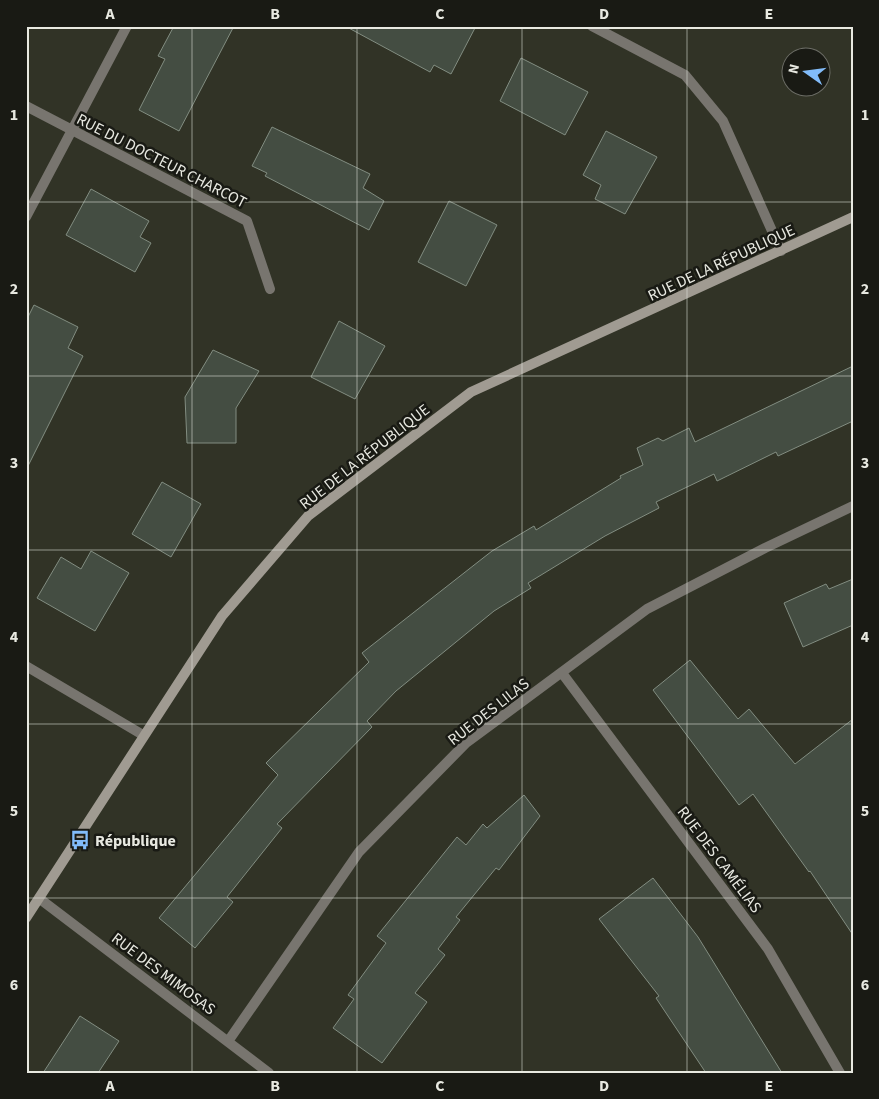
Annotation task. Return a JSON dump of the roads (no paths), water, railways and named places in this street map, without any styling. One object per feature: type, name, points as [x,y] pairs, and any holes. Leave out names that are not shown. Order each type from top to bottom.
[{"type":"main road","name":"RUE DE LA RÉPUBLIQUE","points":[[26,918],[222,616],[308,516],[471,392],[853,218]]},
{"type":"street","points":[[26,217],[127,26]]},
{"type":"street","points":[[592,26],[685,75],[723,121],[781,251]]},
{"type":"street","name":"RUE DU DOCTEUR CHARCOT","points":[[26,106],[247,221],[270,289]]},
{"type":"street","name":"RUE DES LILAS","points":[[229,1040],[360,852],[466,743],[647,609],[765,548],[853,506]]},
{"type":"street","points":[[26,666],[143,735]]},
{"type":"street","name":"RUE DES CAMÉLIAS","points":[[562,673],[768,949],[840,1073]]},
{"type":"street","name":"RUE DES MIMOSAS","points":[[40,899],[229,1040],[270,1073]]},
{"type":"place","name":"République","points":[[80,840]]}]
